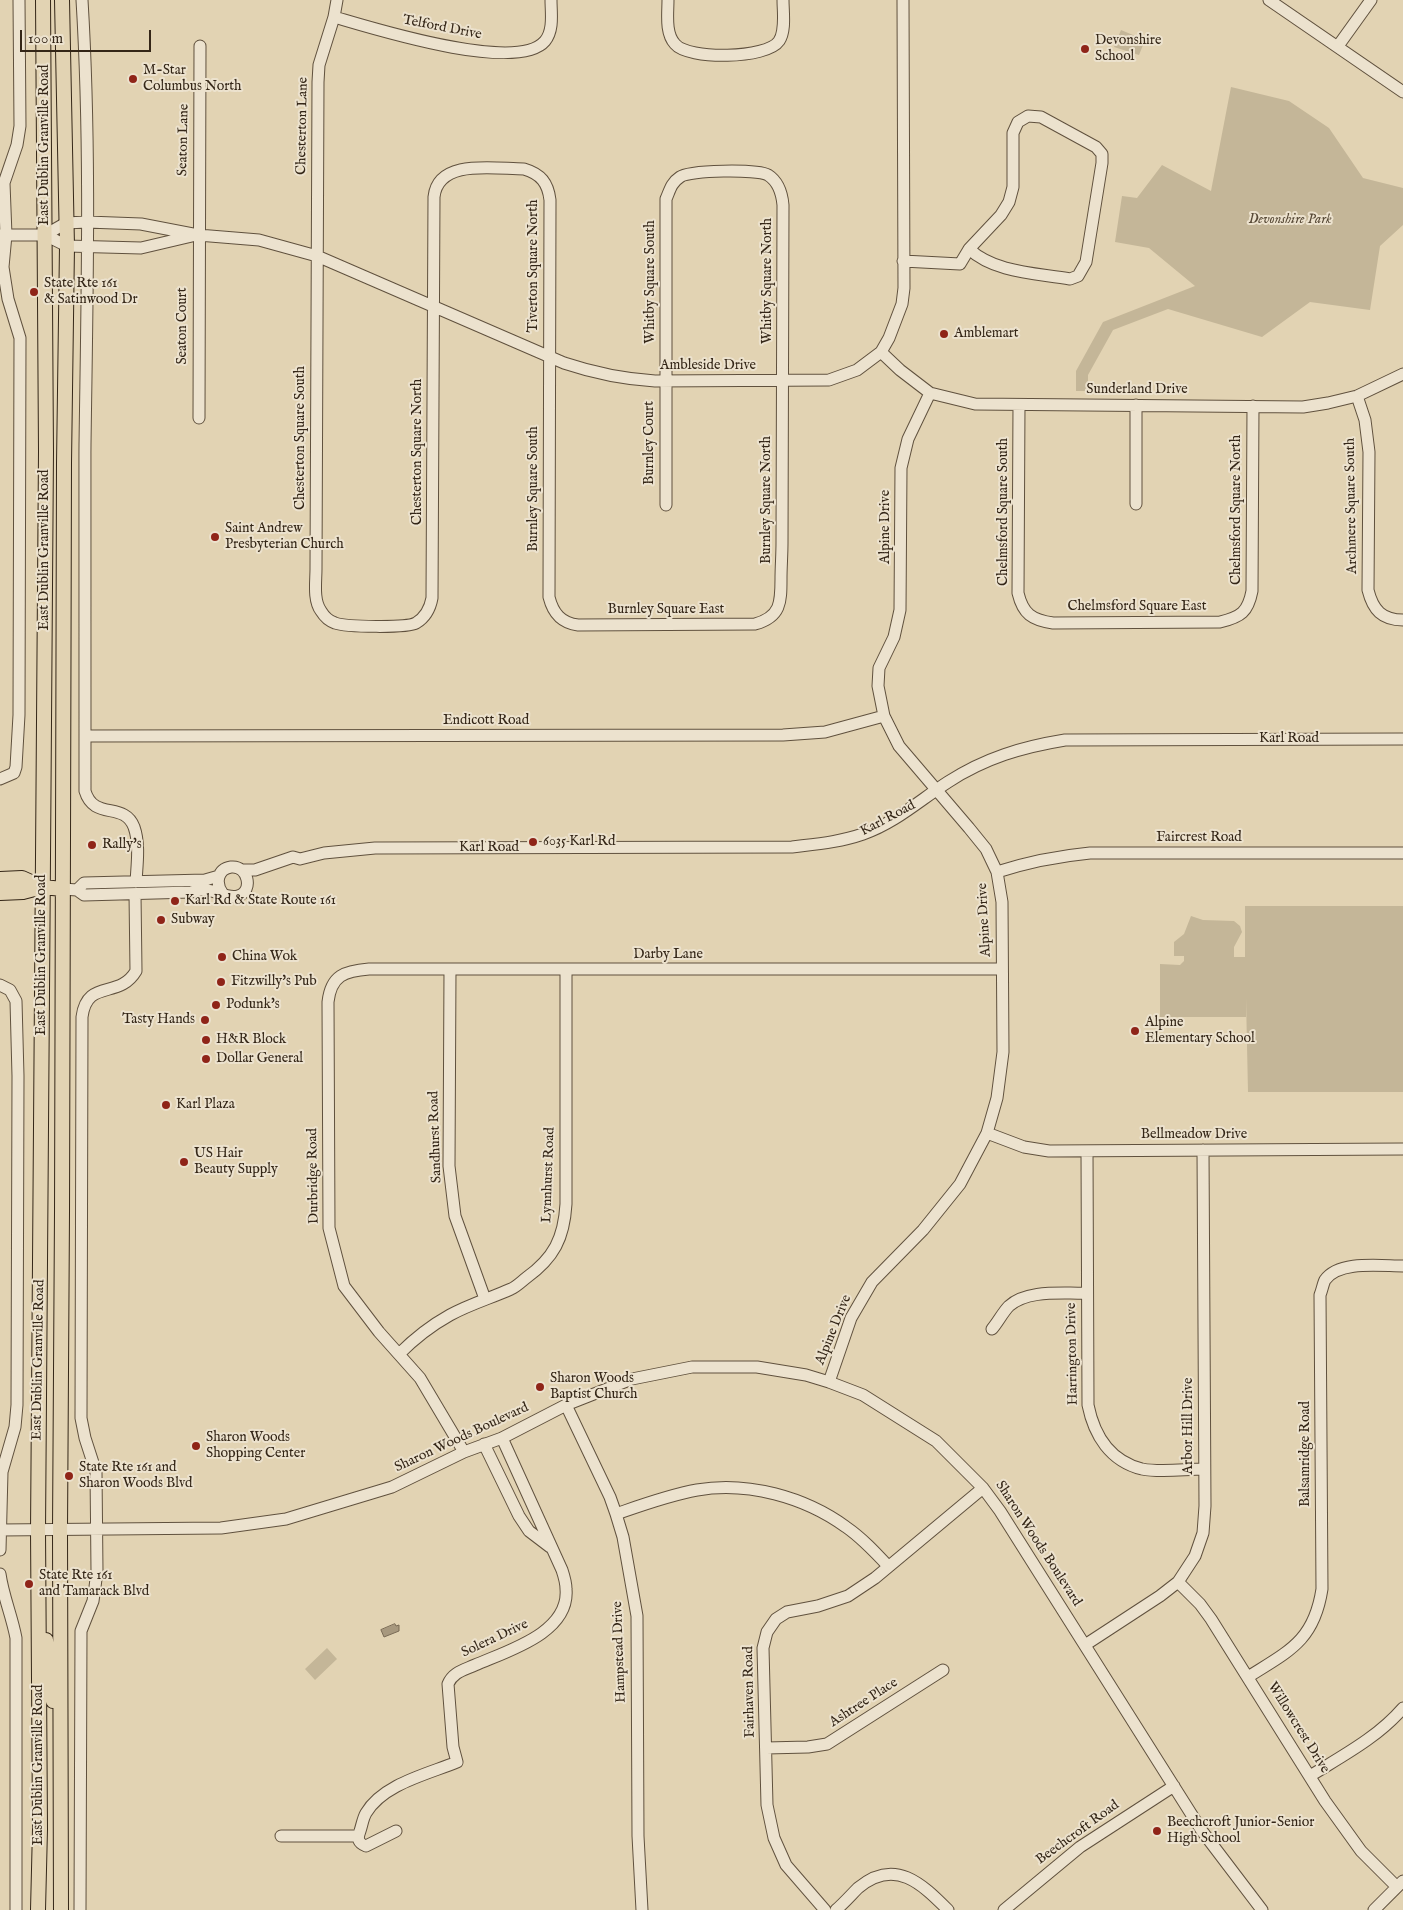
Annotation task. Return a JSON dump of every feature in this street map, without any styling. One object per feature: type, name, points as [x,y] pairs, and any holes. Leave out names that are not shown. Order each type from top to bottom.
[{"type":"main road","name":"East Dublin Granville Road","points":[[38,1910],[40,1829],[38,1530],[46,450],[43,0]]},
{"type":"main road","name":"East Dublin Granville Road","points":[[61,1910],[60,1530],[70,889],[64,463],[67,246],[66,0]]},
{"type":"main road","points":[[0,879],[22,878],[42,887]]},
{"type":"main road","points":[[0,893],[23,892],[42,887],[70,889]]},
{"type":"main road","points":[[38,1530],[46,1555],[45,1628],[61,1756]]},
{"type":"street","name":"East Dublin Granville Road","points":[[0,779],[14,773],[16,767],[19,697],[20,350],[18,332],[4,283],[3,235],[4,183],[17,145],[20,126],[19,0]]},
{"type":"street","points":[[82,0],[85,55],[87,222],[84,482],[85,790],[87,798],[94,806],[116,811],[126,816],[134,825],[137,837],[136,882]]},
{"type":"street","name":"Chesterton Lane","points":[[317,256],[319,65],[334,17],[337,0]]},
{"type":"street","name":"Telford Drive","points":[[334,17],[389,33],[446,46],[492,52],[518,52],[530,50],[544,41],[550,30],[551,0]]},
{"type":"street","points":[[668,0],[668,26],[672,40],[683,51],[698,54],[752,54],[767,51],[778,43],[784,26],[783,0]]},
{"type":"street","name":"Ambleside Drive","points":[[45,235],[66,223],[87,222],[141,224],[198,235],[259,240],[317,256],[564,363],[606,376],[633,380],[829,380],[857,370],[881,352],[895,324],[902,304],[904,288],[903,0]]},
{"type":"street","points":[[1269,0],[1403,92]]},
{"type":"street","points":[[1338,46],[1371,0]]},
{"type":"street","name":"Seaton Lane","points":[[198,235],[200,46]]},
{"type":"street","points":[[903,261],[960,264],[969,249],[1001,216],[1009,202],[1012,187],[1013,133],[1018,122],[1028,116],[1041,117],[1096,147],[1102,154],[1086,262],[1082,273],[1070,279],[996,266],[969,249]]},
{"type":"street","name":"Chesterton Square North","points":[[432,598],[435,190],[440,180],[450,172],[462,168],[524,169],[534,172],[542,179]]},
{"type":"street","name":"Whitby Square South","points":[[665,380],[666,200],[672,184],[681,175],[694,172],[758,172],[768,175],[776,183]]},
{"type":"street","name":"Tiverton Square North","points":[[542,179],[549,189],[550,200],[550,356]]},
{"type":"street","name":"Whitby Square North","points":[[776,183],[782,194],[783,205],[782,381]]},
{"type":"street","points":[[3,235],[45,235]]},
{"type":"street","name":"Ambleside Drive","points":[[45,235],[67,246],[141,248],[198,235]]},
{"type":"street","name":"Seaton Court","points":[[198,235],[199,418]]},
{"type":"street","name":"Chesterton Square South","points":[[317,256],[316,599],[319,609],[334,623],[344,625],[402,626],[415,624],[424,616],[430,608],[432,598]]},
{"type":"street","name":"Sunderland Drive","points":[[881,352],[900,370],[930,393],[975,404],[1303,407],[1356,396],[1403,374]]},
{"type":"street","name":"Burnley Square South","points":[[550,356],[549,597],[552,609],[560,619]]},
{"type":"street","name":"Burnley Court","points":[[665,380],[666,505]]},
{"type":"street","name":"Burnley Square North","points":[[772,617],[778,608],[781,597],[782,381]]},
{"type":"street","name":"Alpine Drive","points":[[829,1382],[852,1318],[872,1282],[923,1230],[960,1184],[987,1133],[997,1098],[1002,1052],[1002,902],[998,872],[986,849],[899,746],[884,716],[878,686],[879,668],[894,637],[900,610],[901,468],[908,439],[930,393]]},
{"type":"street","name":"Archmere Square South","points":[[1356,396],[1364,420],[1369,452],[1368,590],[1372,603],[1380,613],[1388,618],[1403,620]]},
{"type":"street","name":"Chelmsford Square South","points":[[1020,405],[1018,593],[1022,606],[1030,616]]},
{"type":"street","points":[[1136,405],[1136,504]]},
{"type":"street","name":"Chelmsford Square North","points":[[1243,613],[1249,603],[1252,591],[1253,406]]},
{"type":"street","name":"Chelmsford Square East","points":[[1030,616],[1041,621],[1053,623],[1210,622],[1232,619],[1243,613]]},
{"type":"street","name":"Burnley Square East","points":[[560,619],[568,624],[578,625],[667,625],[755,624],[764,622],[772,617]]},
{"type":"street","name":"Endicott Road","points":[[86,736],[782,735],[825,732],[884,716]]},
{"type":"street","name":"Karl Road","points":[[242,870],[254,870],[293,857],[300,859],[324,853],[375,848],[792,847],[831,843],[865,833],[898,817],[949,781],[1000,755],[1031,746],[1065,740],[1403,740]]},
{"type":"street","name":"Faircrest Road","points":[[998,872],[1015,866],[1066,856],[1090,854],[1403,853]]},
{"type":"street","name":"Karl Road","points":[[247,886],[258,876],[296,865],[300,859]]},
{"type":"street","points":[[70,889],[84,895],[205,890],[228,896],[237,896],[245,891],[247,886],[247,876],[242,870],[230,867],[219,876],[218,885],[223,894]]},
{"type":"street","points":[[70,889],[84,883],[205,880],[219,876]]},
{"type":"street","points":[[80,1910],[81,1630],[96,1587],[97,1529],[96,1472],[81,1418],[82,1017],[86,1000],[92,994],[125,984],[131,979],[136,970],[135,894]]},
{"type":"street","name":"Darby Lane","points":[[336,980],[344,973],[354,970],[1002,970]]},
{"type":"street","name":"Sandhurst Road","points":[[450,970],[449,1166],[455,1216],[485,1299]]},
{"type":"street","name":"Lynnhurst Road","points":[[399,1354],[412,1341],[450,1315],[513,1288],[541,1268],[553,1253],[565,1221],[566,970]]},
{"type":"street","name":"Durbridge Road","points":[[336,980],[330,990],[328,1002],[329,1228],[344,1286],[378,1332],[420,1378],[464,1452]]},
{"type":"street","name":"East Dublin Granville Road","points":[[0,985],[10,990],[16,1000],[18,1085],[17,1405],[16,1427],[2,1472],[0,1550]]},
{"type":"street","name":"Bellmeadow Drive","points":[[987,1133],[1024,1146],[1049,1151],[1403,1149]]},
{"type":"street","name":"Arbor Hill Drive","points":[[1084,1645],[1160,1596],[1178,1582],[1195,1556],[1203,1533],[1205,1506],[1203,1150]]},
{"type":"street","name":"Harrington Drive","points":[[1087,1151],[1088,1405],[1091,1420],[1105,1446],[1122,1460],[1142,1469],[1204,1469]]},
{"type":"street","name":"Balsamridge Road","points":[[1248,1677],[1299,1643],[1310,1628],[1319,1610],[1322,1589],[1320,1295],[1325,1280],[1336,1270],[1350,1266],[1403,1266]]},
{"type":"street","points":[[992,1329],[1010,1306],[1027,1297],[1046,1294],[1087,1294]]},
{"type":"street","name":"Sharon Woods Boulevard","points":[[0,1530],[221,1528],[286,1519],[392,1487],[464,1452],[502,1438],[566,1405],[632,1379],[692,1367],[757,1367],[806,1375],[863,1396],[936,1441],[983,1488],[1000,1511],[1202,1831],[1262,1910]]},
{"type":"street","name":"Hampstead Drive","points":[[566,1405],[610,1497],[616,1514],[623,1537],[637,1616],[638,1836],[642,1910]]},
{"type":"street","name":"Solera Drive","points":[[358,1836],[366,1813],[378,1798],[392,1788],[457,1762],[453,1746],[448,1684],[451,1677],[537,1637],[543,1633],[563,1610],[566,1590],[562,1570],[502,1438]]},
{"type":"street","name":"Solera Drive","points":[[484,1444],[519,1516],[529,1532],[551,1548]]},
{"type":"street","name":"Fairhaven Road","points":[[825,1910],[786,1865],[774,1838],[766,1805],[763,1648],[766,1632],[776,1618],[787,1612],[818,1606],[848,1596],[875,1578],[983,1488]]},
{"type":"street","points":[[616,1514],[652,1501],[698,1490],[744,1489],[783,1496],[812,1508],[845,1526],[872,1548],[888,1566]]},
{"type":"street","name":"East Dublin Granville Road","points":[[0,1574],[16,1638],[16,1910]]},
{"type":"street","name":"Willowcrest Drive","points":[[1178,1582],[1200,1604],[1325,1801],[1361,1850],[1400,1884]]},
{"type":"street","name":"Ashtree Place","points":[[766,1748],[808,1747],[827,1744],[943,1670]]},
{"type":"street","points":[[1310,1776],[1370,1739],[1390,1723],[1403,1708]]},
{"type":"street","name":"Beechcroft Road","points":[[1004,1910],[1080,1847],[1174,1786]]},
{"type":"street","points":[[280,1836],[358,1836],[358,1841],[361,1845],[366,1846],[396,1831]]},
{"type":"street","points":[[836,1910],[859,1887],[874,1878],[891,1874],[909,1877],[924,1886],[948,1910]]},
{"type":"street","points":[[1374,1910],[1400,1884]]},
{"type":"green space","points":[[1121,30],[1145,40],[1139,55],[1114,47]]},
{"type":"green space","name":"Devonshire Park","points":[[1231,87],[1289,101],[1329,128],[1363,178],[1403,188],[1403,225],[1380,246],[1370,310],[1310,302],[1262,337],[1168,309],[1113,330],[1088,375],[1088,391],[1076,391],[1076,371],[1103,322],[1195,286],[1149,248],[1115,242],[1122,196],[1137,198],[1162,165],[1211,191]]},
{"type":"green space","points":[[1245,906],[1403,906],[1403,1092],[1248,1092],[1246,998],[1246,1017],[1160,1017],[1160,964],[1180,965],[1184,961],[1184,956],[1174,956],[1174,942],[1184,934],[1191,916],[1203,920],[1234,921],[1240,926],[1242,932],[1234,947],[1234,957],[1245,957]]},
{"type":"green space","points":[[327,1648],[337,1659],[315,1680],[305,1669]]},
{"type":"shaded area","points":[[395,1624],[396,1626],[399,1625],[399,1631],[384,1637],[381,1630]]},
{"type":"place","name":"Devonshire School","points":[[1085,49]]},
{"type":"place","name":"M-Star Columbus North","points":[[133,79]]},
{"type":"place","name":"State Rte 161 & Satinwood Dr","points":[[34,292]]},
{"type":"place","name":"Amblemart","points":[[944,334]]},
{"type":"place","name":"Saint Andrew Presbyterian Church","points":[[215,537]]},
{"type":"place","name":"6035 Karl Rd","points":[[533,842]]},
{"type":"place","name":"Rally's","points":[[92,845]]},
{"type":"place","name":"Karl Rd & State Route 161","points":[[175,901]]},
{"type":"place","name":"Subway","points":[[161,920]]},
{"type":"place","name":"China Wok","points":[[222,957]]},
{"type":"place","name":"Fitzwilly's Pub","points":[[221,982]]},
{"type":"place","name":"Podunk's","points":[[216,1005]]},
{"type":"place","name":"Tasty Hands","points":[[205,1020]]},
{"type":"place","name":"Alpine Elementary School","points":[[1135,1031]]},
{"type":"place","name":"H&R Block","points":[[206,1040]]},
{"type":"place","name":"Dollar General","points":[[206,1059]]},
{"type":"place","name":"Karl Plaza","points":[[166,1105]]},
{"type":"place","name":"US Hair Beauty Supply","points":[[184,1162]]},
{"type":"place","name":"Sharon Woods Baptist Church","points":[[540,1387]]},
{"type":"place","name":"Sharon Woods Shopping Center","points":[[196,1446]]},
{"type":"place","name":"State Rte 161 and Sharon Woods Blvd","points":[[69,1476]]},
{"type":"place","name":"State Rte 161 and Tamarack Blvd","points":[[29,1584]]},
{"type":"place","name":"Beechcroft Junior-Senior High School","points":[[1157,1831]]}]
